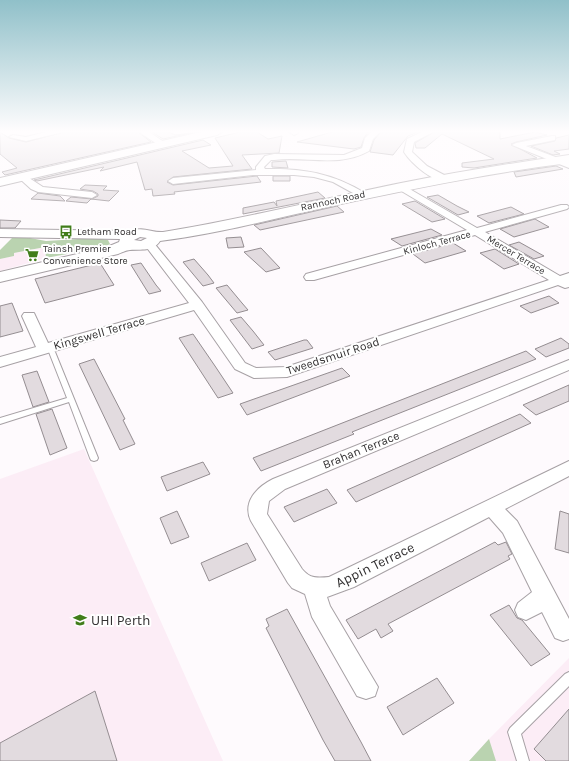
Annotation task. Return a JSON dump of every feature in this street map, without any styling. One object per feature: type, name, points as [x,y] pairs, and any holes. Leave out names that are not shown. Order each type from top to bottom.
[{"type":"street","points":[[0,182],[63,168]]},
{"type":"street","points":[[260,168],[261,173]]},
{"type":"street","points":[[424,168],[445,179]]},
{"type":"street","name":"Rannoch Road","points":[[0,277],[112,251],[130,240],[138,246],[152,240],[401,187],[526,168]]},
{"type":"street","points":[[173,181],[293,171],[317,174],[342,183],[362,195]]},
{"type":"street","points":[[22,177],[34,187],[41,190],[92,195]]},
{"type":"street","name":"Mercer Terrace","points":[[401,187],[546,273],[566,281]]},
{"type":"street","name":"Kinloch Terrace","points":[[310,277],[564,207]]},
{"type":"street","points":[[0,233],[130,240]]},
{"type":"street","name":"Tweedsmuir Road","points":[[152,240],[240,366],[254,373],[274,374],[287,372],[566,281]]},
{"type":"street","name":"Kingswell Terrace","points":[[0,362],[197,305]]},
{"type":"street","points":[[29,316],[47,348]]},
{"type":"street","name":"Brahan Terrace","points":[[314,588],[299,581],[295,576],[258,515],[257,508],[259,502],[266,491],[279,484],[569,365]]},
{"type":"street","name":"Appin Terrace","points":[[314,588],[329,587],[347,580],[569,468]]},
{"type":"street","points":[[492,507],[510,527],[563,630]]},
{"type":"street","points":[[314,588],[320,610],[366,687]]},
{"type":"street","points":[[526,610],[537,603],[545,593]]},
{"type":"lane","points":[[47,348],[71,399],[94,458]]},
{"type":"lane","points":[[0,421],[71,399]]},
{"type":"lane","points":[[523,761],[514,732],[569,678]]},
{"type":"shaded area","points":[[45,247],[46,258],[0,271],[0,259],[14,256],[14,253]]},
{"type":"shaded area","name":"UHI Perth","points":[[84,449],[223,761],[0,761],[0,479]]},
{"type":"shaded area","points":[[569,658],[569,761],[469,761],[489,739]]},
{"type":"green space","points":[[12,238],[30,238],[46,241],[94,238],[108,240],[110,244],[104,247],[46,258],[45,247],[14,253],[14,256],[0,259],[0,250]]},
{"type":"green space","points":[[489,739],[496,761],[469,761]]},
{"type":"building","points":[[17,168],[38,168],[5,175],[2,172]]},
{"type":"building","points":[[87,168],[102,168],[37,181],[34,180]]},
{"type":"building","points":[[103,168],[114,168],[100,171]]},
{"type":"building","points":[[139,168],[208,168],[251,168],[252,169],[173,177],[167,182],[173,185],[257,176],[261,182],[174,192],[175,194],[153,196],[152,189],[145,190]]},
{"type":"building","points":[[545,168],[563,169],[516,177],[514,172]]},
{"type":"building","points":[[273,176],[290,176],[290,181],[273,181]]},
{"type":"building","points":[[85,185],[107,186],[103,190],[119,191],[109,201],[91,199],[87,203],[66,201],[71,197],[92,199],[98,196],[98,194],[93,191],[80,189]]},
{"type":"building","points":[[318,192],[325,198],[243,214],[243,208],[274,202],[277,206],[276,201]]},
{"type":"building","points":[[38,193],[60,196],[65,201],[31,199]]},
{"type":"building","points":[[438,195],[469,212],[458,215],[427,197]]},
{"type":"building","points":[[415,201],[445,219],[432,222],[402,204]]},
{"type":"building","points":[[337,206],[344,212],[260,230],[254,225]]},
{"type":"building","points":[[511,207],[524,214],[489,223],[477,216]]},
{"type":"building","points":[[535,219],[549,227],[514,237],[500,229]]},
{"type":"building","points":[[0,220],[21,221],[15,228],[0,228]]},
{"type":"building","points":[[431,229],[442,235],[402,246],[391,239]]},
{"type":"building","points":[[241,237],[244,247],[228,248],[226,238]]},
{"type":"building","points":[[519,242],[544,256],[534,259],[509,245]]},
{"type":"building","points":[[453,243],[466,251],[425,263],[413,254]]},
{"type":"building","points":[[261,248],[280,268],[266,272],[244,252]]},
{"type":"building","points":[[495,249],[519,264],[504,269],[480,253]]},
{"type":"building","points":[[194,259],[214,283],[203,286],[183,262]]},
{"type":"building","points":[[100,263],[114,285],[45,303],[35,279]]},
{"type":"building","points":[[141,263],[161,291],[149,294],[131,265]]},
{"type":"building","points":[[227,285],[248,310],[237,313],[216,288]]},
{"type":"building","points":[[549,296],[559,303],[531,313],[520,306]]},
{"type":"building","points":[[12,303],[23,331],[0,337],[0,306]]},
{"type":"building","points":[[241,317],[264,345],[252,349],[230,320]]},
{"type":"building","points":[[193,334],[233,393],[218,398],[179,338]]},
{"type":"building","points":[[561,338],[569,344],[569,348],[546,357],[535,349]]},
{"type":"building","points":[[307,340],[313,348],[275,360],[268,352]]},
{"type":"building","points":[[526,351],[536,359],[352,432],[354,434],[261,471],[253,458]]},
{"type":"building","points":[[94,359],[125,419],[123,420],[135,444],[120,450],[79,364]]},
{"type":"building","points":[[342,368],[350,376],[247,415],[240,404]]},
{"type":"building","points":[[37,371],[49,402],[33,407],[22,375]]},
{"type":"building","points":[[569,385],[569,401],[536,415],[523,405]]},
{"type":"building","points":[[52,409],[67,448],[50,455],[36,414]]},
{"type":"building","points":[[520,414],[531,423],[356,502],[347,490]]},
{"type":"building","points":[[203,462],[210,474],[167,491],[161,477]]},
{"type":"building","points":[[327,489],[337,503],[294,522],[284,507]]},
{"type":"building","points":[[177,511],[189,537],[171,544],[160,518]]},
{"type":"building","points":[[560,511],[569,514],[569,553],[555,549]]},
{"type":"building","points":[[495,542],[498,545],[506,542],[512,554],[508,556],[510,559],[388,624],[393,631],[381,638],[376,629],[358,639],[346,620]]},
{"type":"building","points":[[247,543],[256,560],[209,581],[201,563]]},
{"type":"building","points":[[509,605],[517,618],[522,620],[550,654],[531,666],[490,615]]},
{"type":"building","points":[[287,609],[371,761],[335,761],[323,740],[266,628],[269,626],[266,619]]},
{"type":"building","points":[[437,678],[454,703],[403,735],[387,707]]},
{"type":"building","points":[[95,691],[117,761],[0,761],[0,743]]},
{"type":"building","points":[[569,709],[569,761],[546,761],[534,749]]},
{"type":"place","name":"Letham Road","points":[[66,232]]},
{"type":"place","name":"Tainsh Premier Convenience Store","points":[[32,255]]},
{"type":"place","name":"UHI Perth","points":[[80,620]]}]
